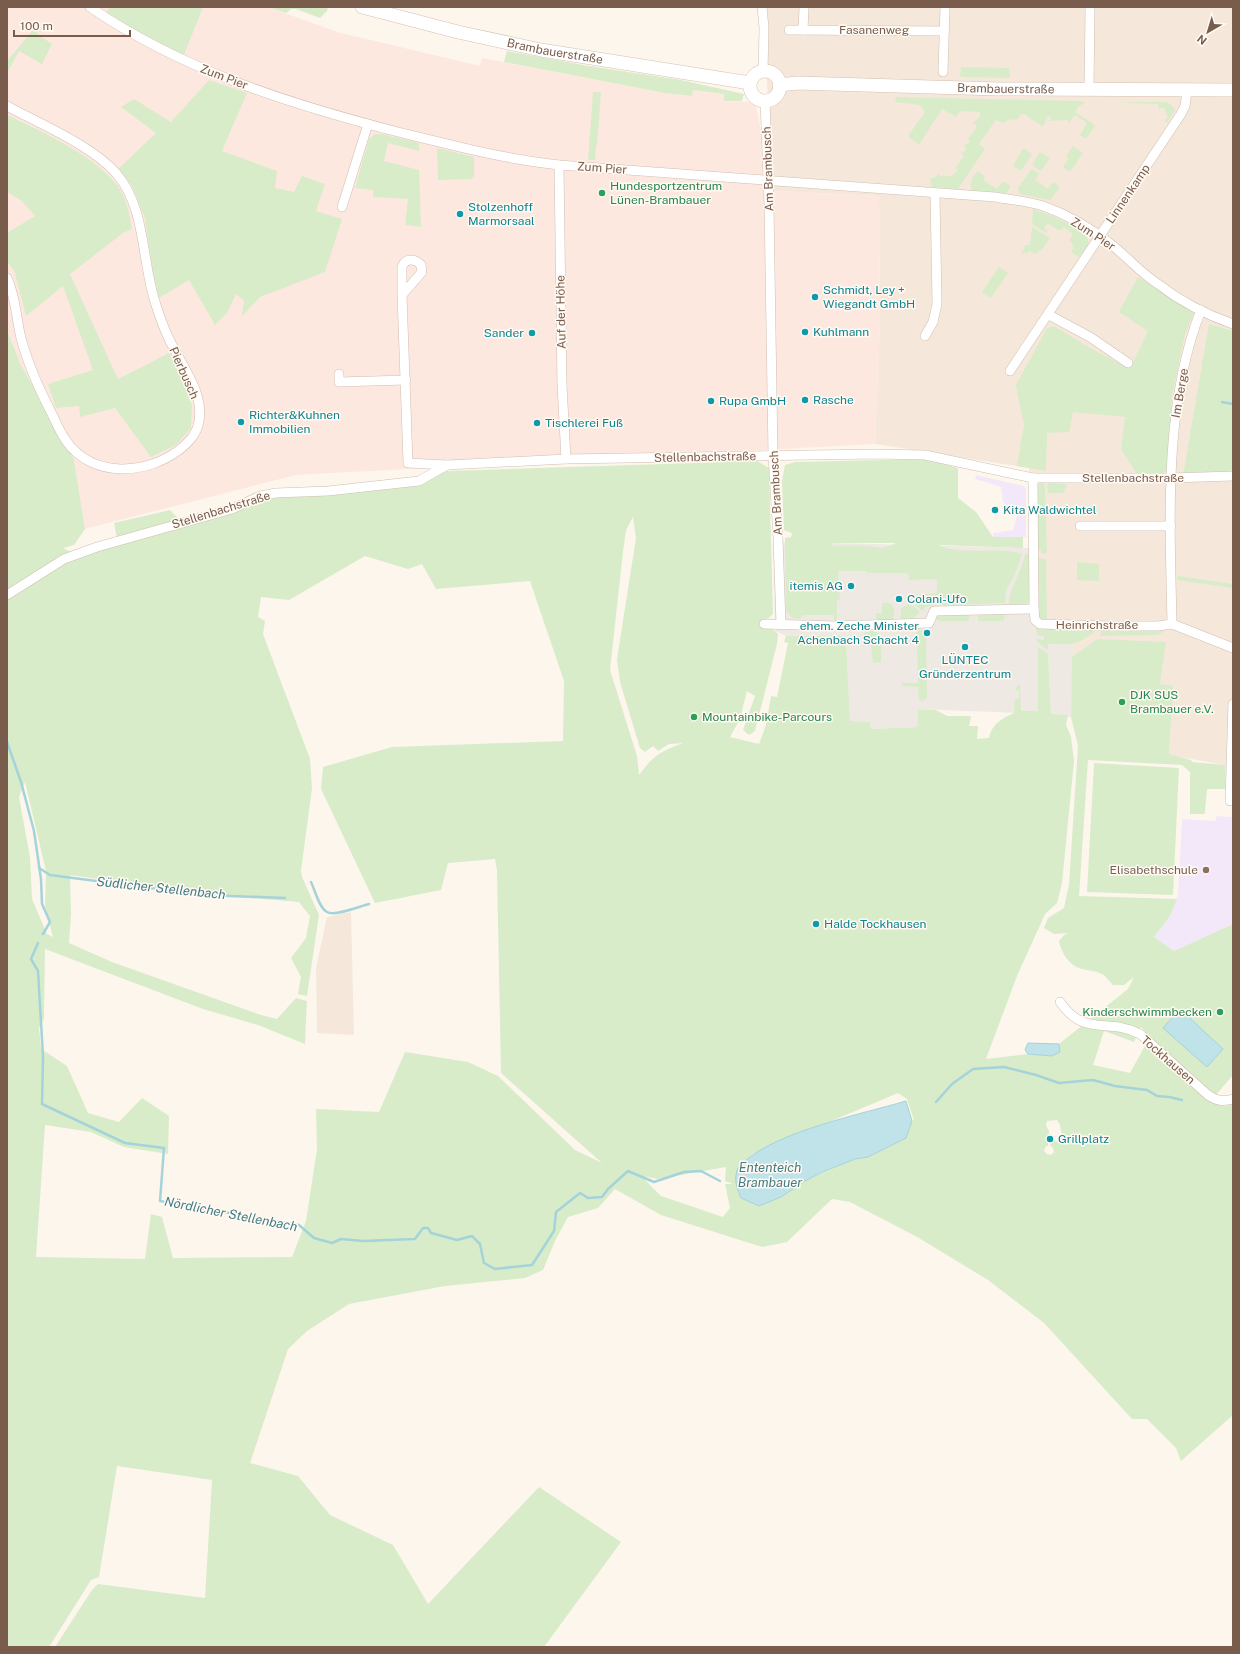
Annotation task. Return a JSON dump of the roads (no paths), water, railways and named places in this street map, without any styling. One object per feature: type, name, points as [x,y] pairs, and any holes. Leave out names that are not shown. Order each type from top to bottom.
[{"type":"main road","name":"Brambauerstraße","points":[[362,7],[451,31],[541,50],[750,83]]},
{"type":"main road","points":[[763,72],[772,73],[778,80],[779,85],[776,96],[765,101],[761,101],[753,96],[750,83],[756,74],[763,72]]},
{"type":"main road","name":"Brambauerstraße","points":[[779,85],[797,83],[998,89],[1233,90]]},
{"type":"street","name":"Zum Pier","points":[[90,7],[140,38],[218,76],[285,99],[368,124],[523,161],[995,198],[1022,201],[1042,206],[1071,219],[1100,236],[1157,284],[1218,319],[1233,324]]},
{"type":"street","points":[[762,7],[764,28],[763,72]]},
{"type":"street","points":[[944,7],[944,72]]},
{"type":"street","points":[[1089,90],[1090,7]]},
{"type":"street","points":[[803,30],[804,8]]},
{"type":"street","name":"Fasanenweg","points":[[789,30],[944,31]]},
{"type":"street","name":"Linnenkamp","points":[[1010,371],[1049,315],[1181,114],[1185,106],[1187,91]]},
{"type":"street","name":"Am Brambusch","points":[[765,101],[773,455],[781,624]]},
{"type":"street","name":"Pierbusch","points":[[7,106],[94,154],[116,174],[124,184],[135,208],[140,226],[145,264],[155,304],[171,342],[188,374],[197,397],[199,420],[196,431],[190,441],[173,454],[157,463],[136,468],[118,469],[101,466],[92,463],[74,451],[66,440],[38,387],[24,349],[11,287],[7,278]]},
{"type":"street","points":[[342,207],[368,124]]},
{"type":"street","name":"Auf der Höhe","points":[[559,165],[562,385],[566,459]]},
{"type":"street","points":[[925,336],[933,322],[937,304],[935,194]]},
{"type":"street","name":"Stellenbachstraße","points":[[402,295],[408,463],[447,465],[566,459],[875,454],[925,455],[1033,478],[1171,478],[1233,476]]},
{"type":"street","name":"Im Berge","points":[[1171,478],[1176,414],[1188,350],[1201,310]]},
{"type":"street","points":[[1049,315],[1090,337],[1128,363]]},
{"type":"street","points":[[339,374],[339,382],[406,380]]},
{"type":"street","name":"Stellenbachstraße","points":[[7,595],[64,559],[96,547],[232,509],[260,496],[276,493],[328,491],[419,480],[447,465]]},
{"type":"street","points":[[764,624],[836,626],[929,623],[934,611],[1034,609],[1033,478]]},
{"type":"street","points":[[1171,478],[1172,624]]},
{"type":"street","points":[[1080,526],[1171,526]]},
{"type":"street","name":"Heinrichstraße","points":[[1034,609],[1035,620],[1040,624],[1158,626],[1172,624],[1233,648]]},
{"type":"street","points":[[1230,802],[1233,704]]},
{"type":"street","name":"Tockhausen","points":[[1060,1002],[1075,1018],[1084,1023],[1119,1027],[1129,1029],[1140,1034],[1215,1100],[1226,1102],[1233,1099]]},
{"type":"water","points":[[1180,1009],[1223,1049],[1207,1067],[1163,1028]]},
{"type":"water","points":[[1028,1043],[1059,1044],[1060,1052],[1052,1056],[1028,1054],[1025,1050]]},
{"type":"water","name":"Ententeich Brambauer","points":[[906,1101],[912,1121],[906,1138],[868,1157],[855,1159],[823,1172],[805,1181],[781,1197],[759,1206],[741,1198],[736,1180],[738,1168],[759,1151],[777,1141],[821,1125]]},
{"type":"waterway","points":[[1222,402],[1233,404]]},
{"type":"waterway","points":[[7,742],[21,782],[34,831],[41,879],[42,904],[50,922],[43,934]]},
{"type":"waterway","name":"Südlicher Stellenbach","points":[[39,868],[50,875],[204,895],[285,898]]},
{"type":"waterway","name":"Südlicher Stellenbach","points":[[311,882],[319,903],[327,912],[336,913],[369,904]]},
{"type":"waterway","name":"Nördlicher Stellenbach","points":[[38,943],[31,959],[38,971],[43,1056],[42,1104],[125,1143],[164,1148],[160,1201],[299,1225],[314,1238],[332,1243],[341,1239],[363,1241],[415,1239],[423,1228],[428,1228],[431,1233],[457,1240],[472,1236],[480,1244],[484,1263],[495,1269],[532,1265],[554,1231],[556,1212],[580,1193],[588,1198],[602,1197],[608,1189],[628,1171],[654,1182],[684,1172],[701,1171],[720,1181]]},
{"type":"waterway","name":"Nördlicher Stellenbach","points":[[936,1102],[952,1084],[973,1069],[1004,1067],[1036,1075],[1059,1083],[1093,1080],[1115,1086],[1147,1090],[1157,1096],[1182,1100]]},
{"type":"place","name":"Hundesportzentrum Lünen-Brambauer","points":[[602,193]]},
{"type":"place","name":"Stolzenhoff Marmorsaal","points":[[460,214]]},
{"type":"place","name":"Schmidt, Ley + Wiegandt GmbH","points":[[815,297]]},
{"type":"place","name":"Kuhlmann","points":[[805,332]]},
{"type":"place","name":"Sander","points":[[532,333]]},
{"type":"place","name":"Rasche","points":[[805,400]]},
{"type":"place","name":"Rupa GmbH","points":[[711,401]]},
{"type":"place","name":"Richter&Kuhnen Immobilien","points":[[241,422]]},
{"type":"place","name":"Tischlerei Fuß","points":[[537,423]]},
{"type":"place","name":"Kita Waldwichtel","points":[[995,510]]},
{"type":"place","name":"itemis AG","points":[[851,586]]},
{"type":"place","name":"Colani-Ufo","points":[[899,599]]},
{"type":"place","name":"ehem. Zeche Minister Achenbach Schacht 4","points":[[927,633]]},
{"type":"place","name":"LÜNTEC Gründerzentrum","points":[[965,647]]},
{"type":"place","name":"DJK SUS Brambauer e.V.","points":[[1122,702]]},
{"type":"place","name":"Mountainbike-Parcours","points":[[694,717]]},
{"type":"place","name":"Elisabethschule","points":[[1206,870]]},
{"type":"place","name":"Halde Tockhausen","points":[[816,924]]},
{"type":"place","name":"Kinderschwimmbecken","points":[[1220,1012]]},
{"type":"place","name":"Grillplatz","points":[[1050,1139]]}]
